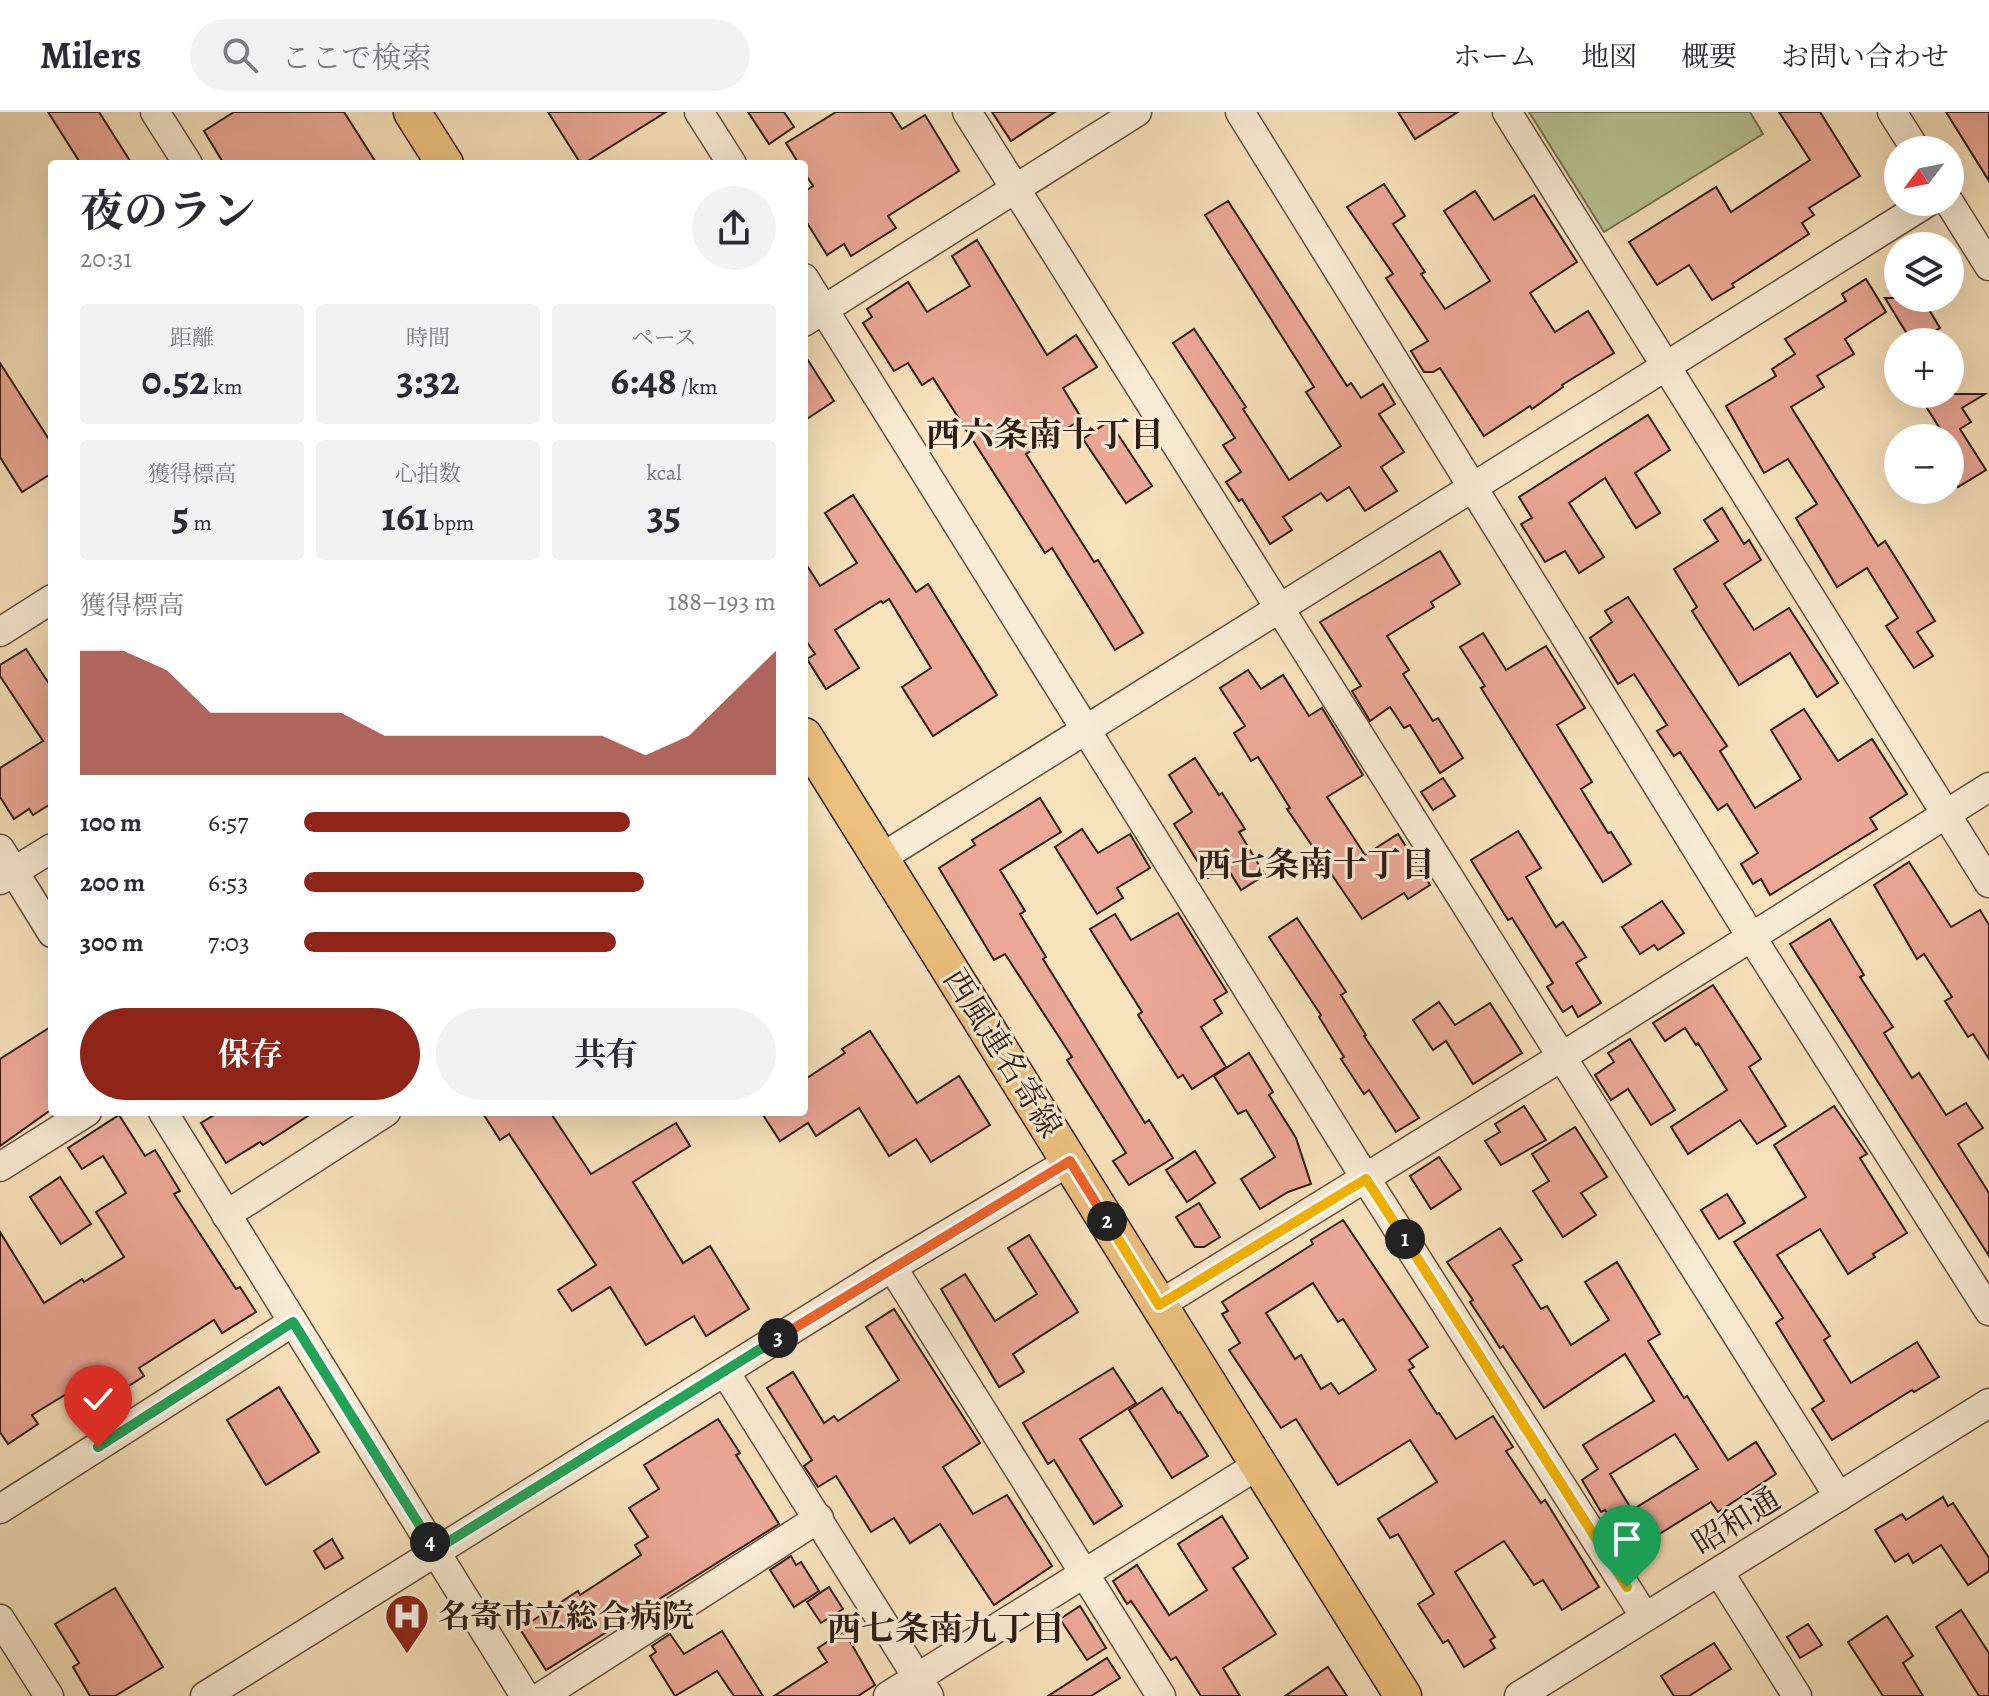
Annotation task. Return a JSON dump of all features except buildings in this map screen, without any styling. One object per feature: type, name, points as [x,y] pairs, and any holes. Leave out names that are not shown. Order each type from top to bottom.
[{"type":"main road","points":[[412,112],[442,160]]},
{"type":"main road","name":"西風連名寄線","points":[[808,742],[1403,1696]]},
{"type":"street","points":[[155,112],[185,160]]},
{"type":"street","points":[[699,112],[729,160]]},
{"type":"street","points":[[967,112],[1839,1497]]},
{"type":"street","points":[[814,316],[1137,112]]},
{"type":"street","points":[[1240,112],[1752,938],[1989,1311]]},
{"type":"street","points":[[1507,112],[1989,883]]},
{"type":"street","points":[[1892,112],[1907,136]]},
{"type":"street","points":[[881,858],[1906,216]]},
{"type":"street","points":[[1958,216],[1989,266]]},
{"type":"street","points":[[808,293],[814,316],[1087,728],[1366,1179],[1645,1617]]},
{"type":"street","points":[[0,632],[48,602]]},
{"type":"street","points":[[1159,1305],[1366,1179],[1989,787]]},
{"type":"street","points":[[48,850],[5,867],[48,927]]},
{"type":"street","points":[[0,1167],[81,1116]]},
{"type":"street","points":[[165,1116],[525,1696]]},
{"type":"street","points":[[226,1215],[380,1116]]},
{"type":"street","points":[[205,1696],[892,1267],[1070,1161]]},
{"type":"street","points":[[892,1267],[1161,1696]]},
{"type":"street","points":[[0,1509],[293,1322]]},
{"type":"street","points":[[725,1372],[923,1687]]},
{"type":"street","name":"昭和通","points":[[1519,1696],[1839,1497],[1987,1410]]},
{"type":"street","points":[[888,1696],[923,1687],[1083,1574],[1258,1465]]},
{"type":"street","points":[[542,1696],[819,1518]]},
{"type":"street","points":[[1719,1572],[1797,1696]]},
{"type":"street","points":[[0,1619],[49,1696]]},
{"type":"green space","points":[[1529,112],[1750,112],[1763,134],[1604,232]]},
{"type":"place","name":"名寄市立総合病院","points":[[407,1655]]},
{"type":"district","name":"西六条南十丁目","points":[[1045,434]]},
{"type":"district","name":"西七条南十丁目","points":[[1316,864]]},
{"type":"district","name":"西七条南九丁目","points":[[946,1628]]},
{"type":"route","points":[[98,1447],[293,1322],[435,1550],[892,1267],[1070,1161],[1159,1305],[1366,1179],[1627,1587]]}]
